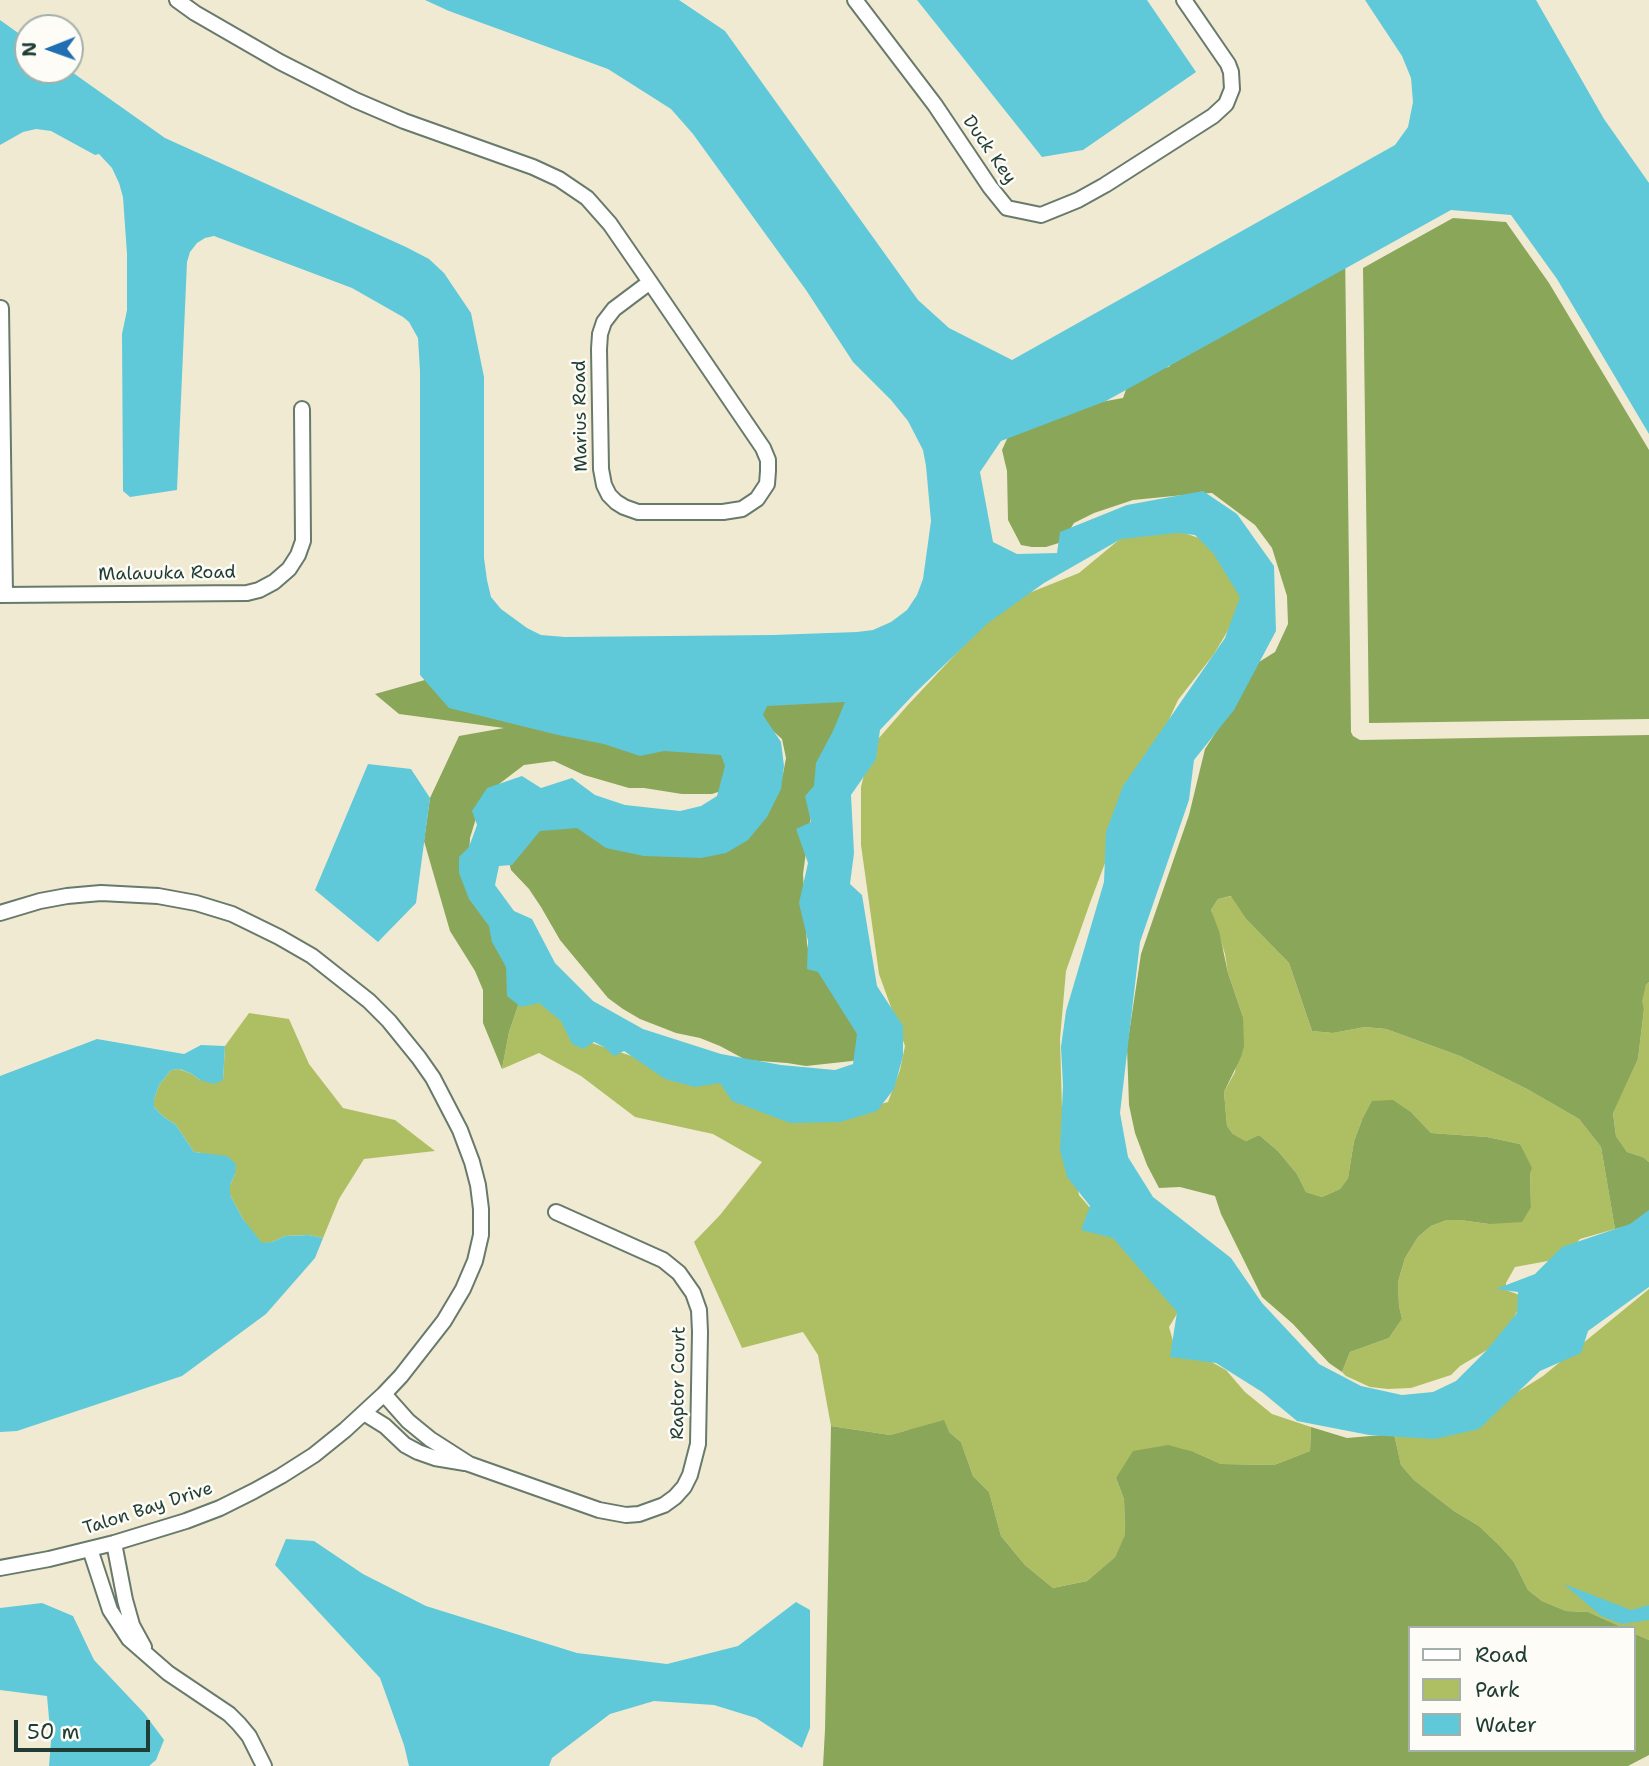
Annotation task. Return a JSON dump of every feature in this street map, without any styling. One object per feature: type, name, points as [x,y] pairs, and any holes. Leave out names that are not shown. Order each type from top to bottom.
[{"type":"street","name":"Marius Road","points":[[177,0],[280,62],[355,100],[404,121],[533,167],[567,184],[587,198],[603,214],[650,282],[763,448],[768,460],[766,484],[757,499],[742,509],[723,512],[638,512],[616,502],[604,485],[601,469],[600,334],[604,322],[614,309],[650,282]]},
{"type":"street","name":"Duck Key","points":[[855,0],[935,105],[989,187],[1007,208],[1041,215],[1078,200],[1105,185],[1213,116],[1226,103],[1232,89],[1231,72],[1224,57],[1184,0]]},
{"type":"street","points":[[1,308],[3,595]]},
{"type":"street","name":"Malauuka Road","points":[[3,595],[247,593],[260,590],[274,582],[289,569],[303,541],[302,409]]},
{"type":"street","name":"Talon Bay Drive","points":[[0,913],[40,901],[101,893],[158,896],[213,907],[250,922],[312,956],[369,1001],[389,1021],[433,1078],[460,1130],[472,1161],[481,1209],[479,1248],[470,1276],[444,1321],[384,1394],[314,1455],[254,1491],[186,1521],[114,1543],[19,1566],[0,1568]]},
{"type":"street","name":"Raptor Court","points":[[364,1413],[418,1452],[469,1464],[598,1510],[626,1515],[652,1511],[675,1497],[690,1475],[698,1444],[701,1332],[699,1310],[692,1293],[679,1273],[663,1260],[556,1212]]},
{"type":"street","name":"Raptor Court","points":[[384,1394],[424,1435],[469,1464]]},
{"type":"street","points":[[114,1543],[132,1625],[139,1641],[155,1662]]},
{"type":"street","points":[[90,1549],[110,1609],[129,1639],[155,1662],[234,1719],[249,1736],[264,1766]]},
{"type":"green space","points":[[1453,218],[1506,222],[1549,283],[1649,450],[1649,719],[1369,723],[1363,268]]},
{"type":"green space","points":[[1345,247],[1353,736],[1360,740],[1649,735],[1649,982],[1642,1001],[1644,1009],[1638,1059],[1613,1113],[1616,1136],[1627,1152],[1649,1162],[1649,1220],[1615,1229],[1601,1147],[1579,1119],[1527,1089],[1460,1056],[1386,1029],[1365,1027],[1333,1033],[1312,1031],[1289,963],[1246,919],[1231,896],[1218,899],[1211,910],[1243,1017],[1244,1046],[1224,1092],[1227,1126],[1233,1134],[1246,1141],[1259,1135],[1278,1151],[1297,1174],[1306,1192],[1322,1197],[1340,1189],[1348,1178],[1354,1141],[1372,1101],[1393,1100],[1412,1113],[1431,1133],[1487,1137],[1520,1144],[1532,1168],[1531,1207],[1522,1222],[1489,1224],[1447,1220],[1431,1226],[1418,1237],[1405,1258],[1398,1282],[1402,1319],[1389,1338],[1350,1352],[1342,1372],[1329,1363],[1293,1324],[1262,1297],[1221,1214],[1215,1196],[1180,1187],[1159,1188],[1135,1133],[1129,1105],[1127,1047],[1141,954],[1189,815],[1205,749],[1259,662],[1275,652],[1288,624],[1287,596],[1272,548],[1255,525],[1212,493],[1133,500],[1074,523],[1062,542],[1046,547],[1021,545],[1008,520],[1007,471],[1002,450],[1017,417],[1123,398],[1128,384],[1148,369],[1169,367],[1187,340]]},
{"type":"green space","points":[[1169,528],[1211,542],[1246,600],[1214,654],[1178,700],[1114,839],[1090,903],[1066,971],[1060,1039],[1062,1109],[1079,1195],[1129,1253],[1183,1304],[1169,1327],[1173,1341],[1226,1370],[1245,1392],[1272,1414],[1311,1427],[1310,1451],[1274,1465],[1221,1464],[1194,1452],[1116,1478],[1124,1499],[1125,1536],[1115,1557],[1087,1581],[1053,1588],[1025,1565],[1001,1536],[989,1492],[973,1476],[961,1442],[949,1432],[908,1430],[890,1435],[831,1426],[818,1355],[803,1332],[742,1348],[694,1242],[720,1215],[762,1162],[713,1134],[635,1117],[581,1076],[539,1053],[502,1069],[509,1032],[521,997],[519,974],[592,1043],[656,1064],[866,1108],[888,1102],[900,1070],[905,1046],[879,974],[861,845],[861,787],[871,747],[978,630],[1014,599],[1079,573],[1126,534]]},
{"type":"green space","points":[[432,678],[695,737],[733,763],[727,789],[712,794],[682,794],[629,788],[584,775],[554,761],[524,765],[499,784],[477,815],[470,838],[468,875],[521,997],[509,1032],[502,1069],[483,1023],[483,990],[475,971],[450,931],[424,841],[430,798],[459,736],[504,728],[399,714],[375,694]]},
{"type":"green space","points":[[851,689],[813,801],[803,874],[810,958],[856,1012],[861,1058],[806,1066],[746,1060],[700,1038],[676,1033],[640,1019],[608,998],[560,940],[529,889],[511,870],[509,862],[518,842],[566,816],[591,828],[772,804],[786,758],[782,739],[762,721],[754,706]]},
{"type":"green space","points":[[1232,896],[1246,919],[1289,963],[1312,1031],[1333,1033],[1365,1027],[1386,1029],[1460,1056],[1527,1089],[1579,1119],[1601,1147],[1615,1229],[1580,1239],[1564,1258],[1515,1267],[1506,1283],[1506,1290],[1525,1297],[1510,1325],[1494,1346],[1460,1366],[1451,1375],[1411,1388],[1388,1389],[1370,1387],[1342,1372],[1350,1352],[1389,1338],[1402,1319],[1398,1282],[1405,1258],[1418,1237],[1431,1226],[1447,1220],[1489,1224],[1531,1207],[1530,1173],[1520,1144],[1487,1137],[1431,1133],[1412,1113],[1362,1120],[1354,1141],[1348,1178],[1340,1189],[1322,1197],[1306,1192],[1297,1174],[1278,1151],[1259,1135],[1246,1141],[1233,1134],[1227,1126],[1224,1092],[1235,1072],[1243,1017],[1211,910],[1218,899]]},
{"type":"green space","points":[[1649,982],[1649,1162],[1627,1152],[1616,1136],[1613,1112],[1638,1059],[1644,1009],[1641,1001]]},
{"type":"green space","points":[[249,1013],[289,1019],[309,1064],[343,1108],[395,1120],[435,1151],[364,1159],[339,1199],[323,1238],[309,1235],[285,1236],[262,1244],[243,1219],[230,1195],[230,1185],[235,1174],[202,1153],[194,1152],[176,1125],[154,1107],[159,1085],[171,1070],[179,1069],[200,1080],[223,1080],[225,1046]]},
{"type":"green space","points":[[1649,1289],[1649,1640],[1635,1634],[1635,1626],[1620,1626],[1588,1612],[1566,1611],[1542,1601],[1528,1590],[1514,1562],[1500,1546],[1479,1526],[1454,1511],[1414,1480],[1401,1465],[1394,1434],[1481,1415],[1543,1376]]},
{"type":"green space","points":[[944,1420],[949,1432],[961,1442],[973,1476],[989,1492],[1001,1536],[1025,1565],[1053,1588],[1087,1581],[1115,1557],[1125,1535],[1124,1499],[1116,1478],[1133,1451],[1168,1445],[1194,1452],[1221,1464],[1274,1465],[1310,1451],[1311,1427],[1347,1438],[1394,1434],[1401,1465],[1414,1480],[1454,1511],[1479,1526],[1500,1546],[1514,1562],[1528,1590],[1542,1601],[1566,1611],[1588,1612],[1620,1626],[1408,1626],[1408,1752],[1635,1752],[1635,1634],[1649,1640],[1649,1755],[1628,1766],[823,1766],[831,1426],[890,1435]]},
{"type":"water","points":[[425,0],[679,0],[725,31],[918,300],[949,328],[1012,360],[1395,145],[1408,127],[1413,102],[1411,78],[1402,56],[1365,0],[1536,0],[1604,119],[1649,183],[1649,434],[1557,279],[1511,215],[1451,210],[1106,401],[1001,441],[980,472],[993,542],[1017,554],[1057,553],[1060,532],[1127,505],[1203,491],[1237,514],[1274,566],[1276,631],[1234,710],[1194,760],[1189,800],[1140,942],[1120,1113],[1128,1157],[1153,1197],[1231,1258],[1262,1303],[1319,1364],[1361,1386],[1402,1395],[1433,1392],[1456,1381],[1486,1351],[1517,1313],[1518,1292],[1496,1289],[1535,1274],[1562,1247],[1630,1224],[1649,1210],[1649,1287],[1588,1331],[1581,1353],[1540,1371],[1479,1429],[1435,1439],[1369,1435],[1297,1421],[1262,1392],[1216,1363],[1170,1357],[1177,1312],[1113,1238],[1081,1230],[1090,1206],[1067,1177],[1060,1150],[1063,1086],[1061,1047],[1066,1011],[1104,882],[1106,832],[1123,786],[1225,638],[1240,597],[1213,553],[1195,535],[1178,533],[1121,539],[1044,583],[988,623],[880,730],[876,759],[851,795],[854,853],[850,884],[862,895],[877,986],[903,1026],[903,1056],[894,1089],[877,1111],[840,1122],[790,1123],[732,1101],[720,1083],[695,1087],[665,1079],[624,1051],[614,1056],[594,1042],[583,1049],[572,1044],[561,1021],[539,1003],[521,1007],[507,996],[506,967],[492,942],[489,926],[469,899],[459,873],[459,857],[469,847],[477,825],[472,811],[487,788],[522,776],[541,788],[572,778],[595,795],[625,805],[680,811],[701,806],[717,796],[725,766],[721,755],[664,751],[640,756],[604,744],[449,708],[420,675],[420,371],[418,338],[409,322],[352,288],[214,236],[205,238],[190,252],[187,262],[177,490],[130,497],[123,491],[122,334],[127,310],[127,254],[123,197],[112,168],[99,154],[95,155],[51,131],[36,129],[23,132],[0,145],[0,20],[14,30],[14,84],[84,84],[84,81],[165,138],[406,247],[429,259],[444,273],[471,313],[484,377],[484,558],[487,580],[491,597],[501,609],[527,628],[541,635],[565,637],[857,632],[873,630],[891,622],[907,610],[923,579],[931,521],[923,450],[908,421],[853,362],[806,290],[693,134],[671,109],[608,69]],"holes":[[[845,702],[816,763],[814,786],[805,796],[811,822],[796,829],[808,863],[799,903],[808,941],[807,969],[818,972],[857,1034],[853,1064],[835,1070],[781,1065],[721,1054],[643,1029],[593,1001],[555,963],[532,919],[514,911],[495,885],[499,866],[512,865],[540,831],[577,828],[606,848],[644,856],[701,858],[726,853],[748,840],[767,817],[781,789],[784,766],[781,742],[763,715],[767,706]]]},
{"type":"water","points":[[917,0],[1147,0],[1196,72],[1083,150],[1042,157]]},
{"type":"water","points":[[368,764],[411,769],[430,798],[416,903],[378,942],[315,890]]},
{"type":"water","points":[[97,1039],[184,1054],[201,1045],[225,1046],[223,1080],[214,1084],[180,1069],[171,1070],[159,1085],[154,1107],[176,1125],[194,1152],[227,1156],[236,1164],[230,1195],[243,1219],[262,1243],[285,1236],[309,1235],[323,1238],[315,1258],[266,1314],[182,1376],[17,1431],[0,1432],[0,1076]]},
{"type":"water","points":[[286,1539],[314,1541],[363,1574],[426,1606],[577,1653],[667,1664],[738,1646],[796,1602],[810,1610],[810,1728],[802,1748],[756,1718],[714,1705],[654,1701],[610,1714],[552,1758],[549,1766],[409,1766],[380,1678],[275,1565]]},
{"type":"water","points":[[1564,1584],[1631,1610],[1649,1605],[1649,1620],[1622,1624],[1601,1616]]},
{"type":"water","points":[[42,1603],[73,1616],[94,1660],[144,1713],[164,1740],[156,1760],[149,1766],[49,1766],[51,1741],[47,1696],[0,1690],[0,1608]]}]
